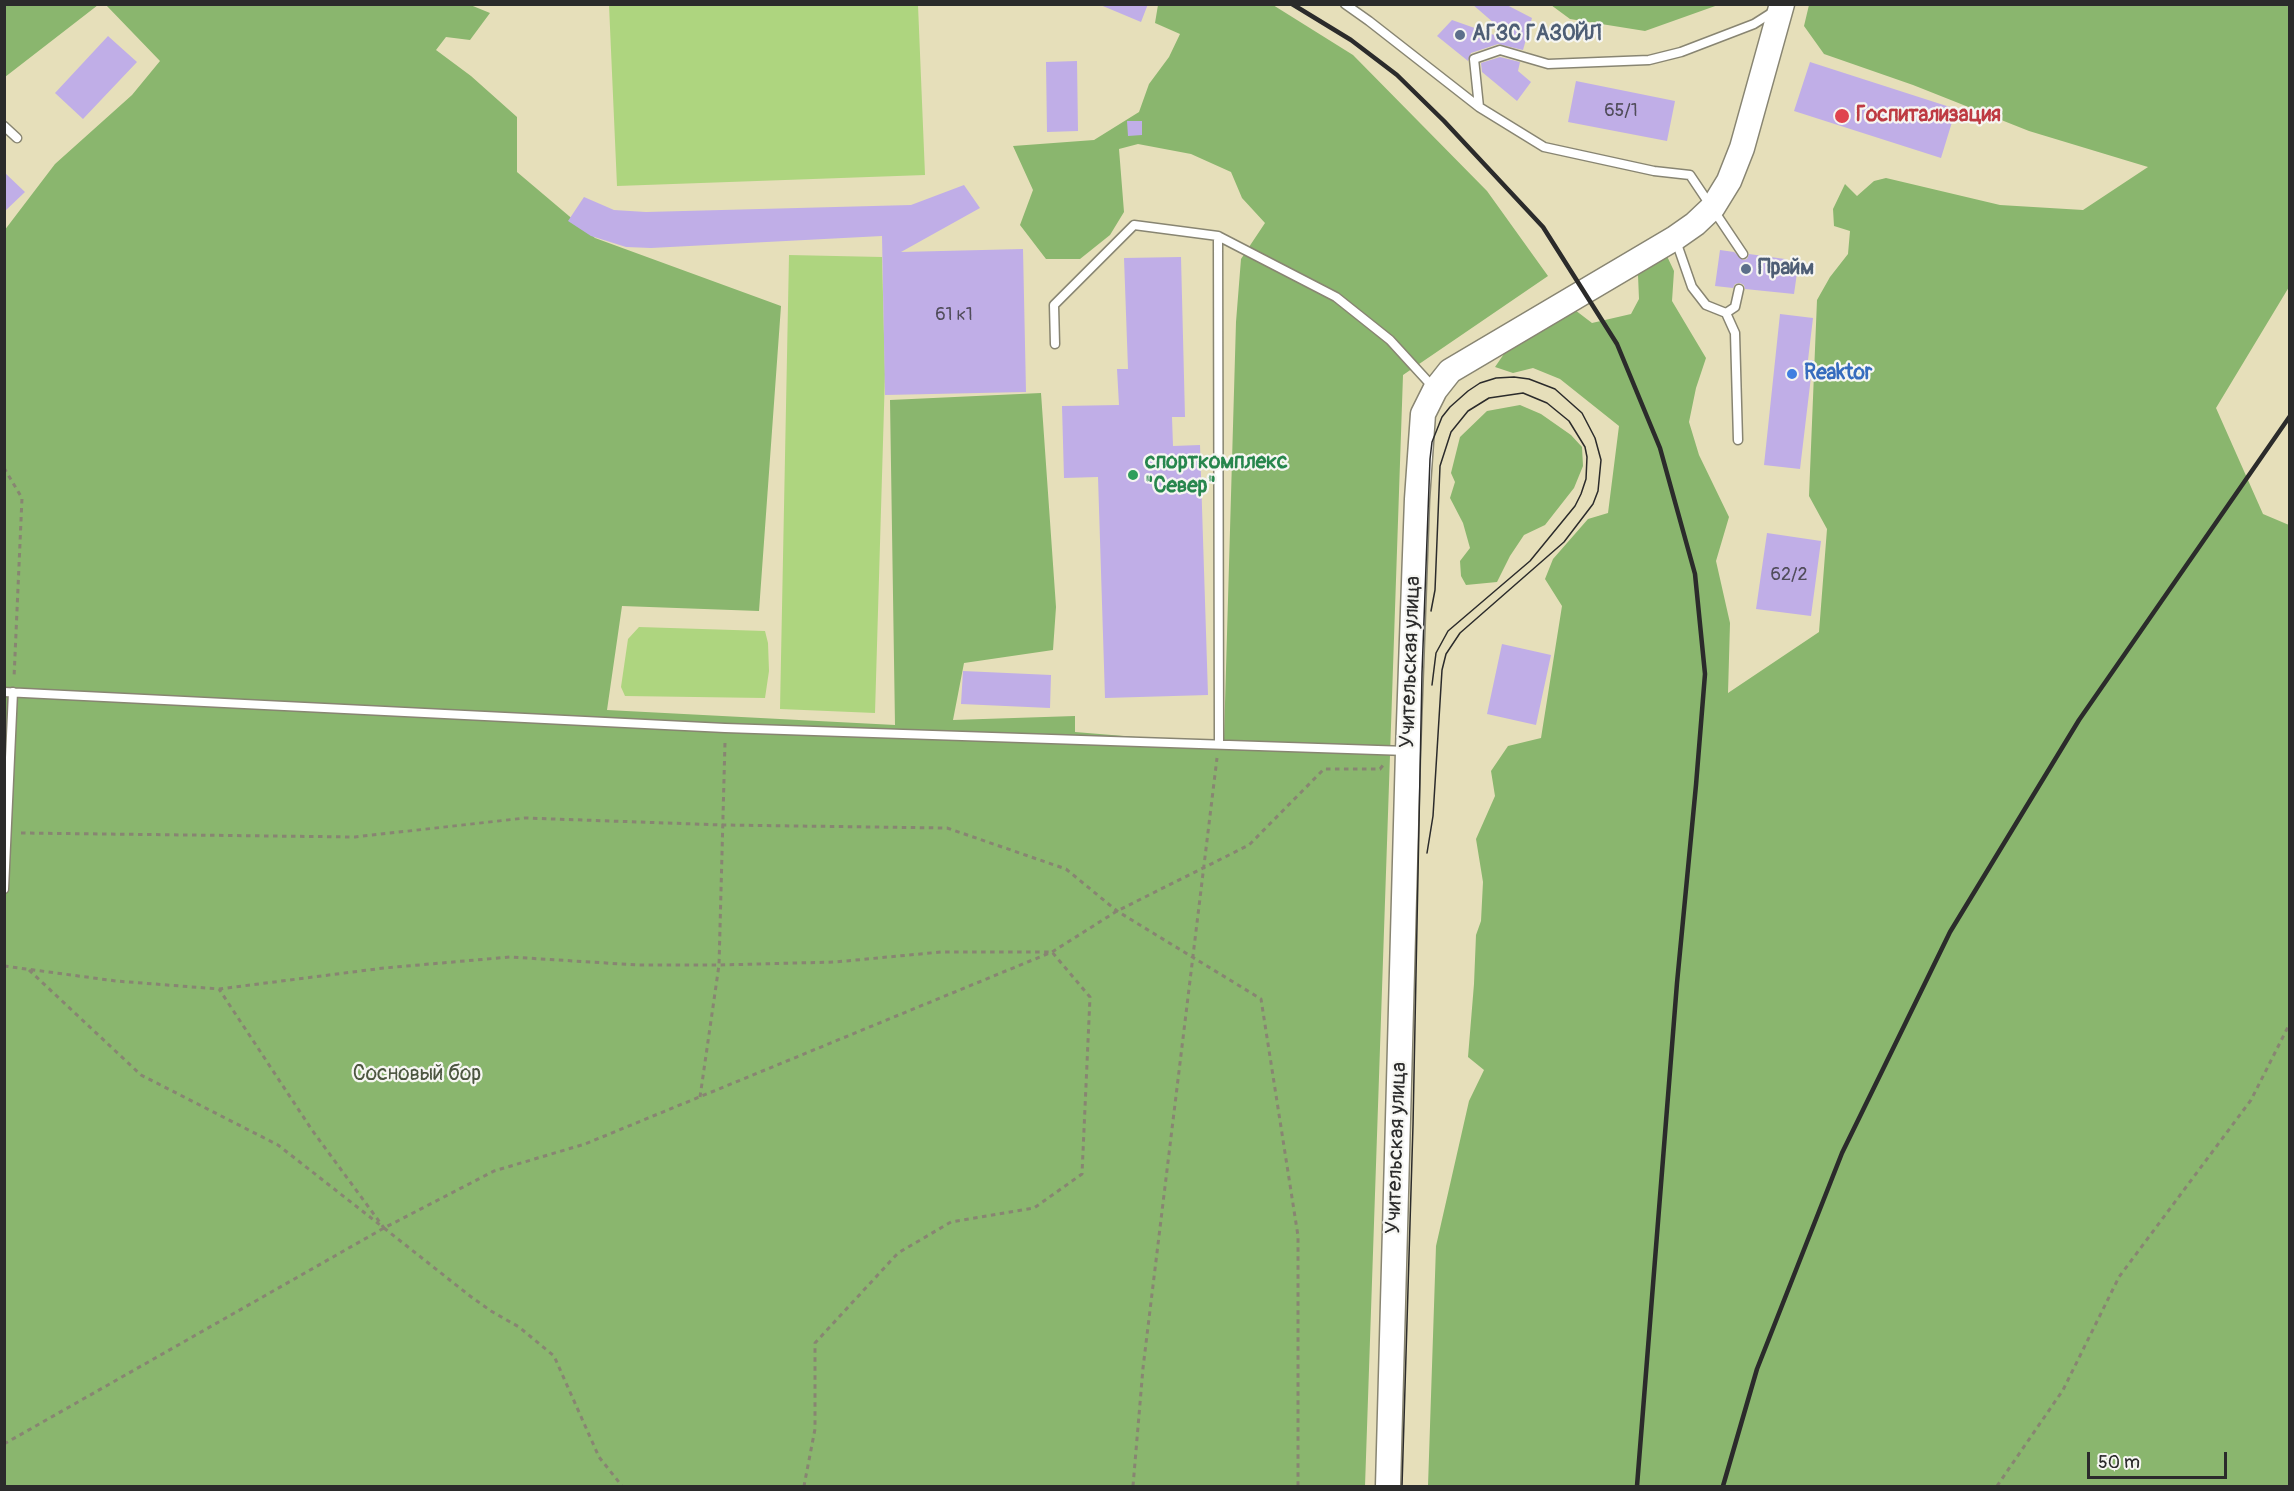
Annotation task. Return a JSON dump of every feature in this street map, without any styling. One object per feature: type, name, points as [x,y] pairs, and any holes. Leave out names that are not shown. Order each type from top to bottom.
[{"type":"main road","name":"Учительская улица","points":[[1388,1486],[1401,751],[1424,414],[1435,390],[1450,371],[1675,238],[1713,207],[1729,180],[1742,148],[1781,5]]},
{"type":"lane","points":[[1345,4],[1479,107],[1544,147],[1654,171],[1690,175],[1743,254]]},
{"type":"lane","points":[[1479,107],[1474,59],[1500,50],[1548,64],[1649,60],[1681,52],[1754,24],[1781,5]]},
{"type":"lane","points":[[4,126],[17,138]]},
{"type":"lane","points":[[1055,344],[1054,305],[1134,225],[1218,236],[1336,297],[1390,340],[1435,390]]},
{"type":"lane","points":[[1218,236],[1219,743]]},
{"type":"lane","points":[[1675,238],[1692,287],[1706,305],[1726,313],[1735,333],[1738,440]]},
{"type":"lane","points":[[1726,313],[1735,307],[1739,289]]},
{"type":"lane","points":[[4,889],[9,692],[725,728],[1219,743],[1401,751]]},
{"type":"path","points":[[4,468],[22,498],[9,692]]},
{"type":"path","points":[[700,1097],[719,964],[725,728]]},
{"type":"path","points":[[1133,1486],[1143,1368],[1219,743]]},
{"type":"path","points":[[4,1444],[384,1228],[494,1171],[585,1144],[1052,952],[1117,911],[1249,845],[1323,769],[1380,769],[1401,751]]},
{"type":"path","points":[[7,833],[355,837],[525,818],[723,825],[946,828],[1066,869],[1117,911],[1261,999],[1298,1236],[1298,1486]]},
{"type":"path","points":[[4,966],[116,981],[219,989],[384,968],[510,957],[638,965],[835,962],[941,952],[1052,952],[1090,997],[1082,1174],[1034,1208],[951,1222],[898,1253],[815,1343],[815,1429],[804,1486]]},
{"type":"path","points":[[28,969],[141,1075],[278,1145],[470,1296],[519,1327],[554,1356],[599,1457],[622,1486]]},
{"type":"path","points":[[219,989],[312,1130],[384,1228]]},
{"type":"path","points":[[1997,1486],[2063,1390],[2119,1277],[2251,1100],[2289,1023]]},
{"type":"green space","points":[[5,4],[98,4],[98,5],[5,77]]},
{"type":"green space","name":"Сосновый бор","points":[[468,4],[490,13],[470,40],[446,37],[436,50],[471,76],[517,117],[517,172],[595,238],[781,306],[759,611],[622,606],[607,710],[895,725],[890,400],[1041,393],[1056,607],[1053,650],[964,663],[953,720],[1075,716],[1075,732],[1209,743],[1224,738],[1236,322],[1241,259],[1265,223],[1242,198],[1231,172],[1191,154],[1138,144],[1119,149],[1124,212],[1110,235],[1080,259],[1046,259],[1020,225],[1033,190],[1013,146],[1094,140],[1139,112],[1149,84],[1169,57],[1180,34],[1155,23],[1158,5],[1273,5],[1353,55],[1487,191],[1548,276],[1403,375],[1365,1486],[5,1486],[4,231],[55,164],[132,95],[160,61],[106,5]]},
{"type":"green space","points":[[609,5],[918,5],[925,175],[617,186]]},
{"type":"green space","points":[[1551,5],[1718,5],[1645,31],[1570,19]]},
{"type":"green space","points":[[1809,5],[2289,5],[2289,287],[2216,408],[2263,514],[2289,525],[2289,1486],[1428,1486],[1436,1246],[1469,1101],[1484,1070],[1468,1057],[1476,935],[1481,921],[1483,882],[1476,839],[1495,796],[1491,771],[1508,746],[1541,738],[1562,606],[1545,579],[1553,559],[1588,519],[1608,513],[1619,426],[1560,379],[1533,368],[1513,373],[1495,367],[1508,348],[1575,310],[1592,323],[1631,314],[1639,299],[1638,275],[1653,253],[1665,252],[1674,271],[1672,301],[1706,358],[1696,388],[1689,422],[1699,455],[1729,517],[1716,561],[1730,623],[1728,693],[1819,632],[1827,529],[1809,496],[1817,300],[1830,277],[1848,254],[1850,231],[1834,226],[1833,209],[1845,184],[1857,196],[1874,181],[1886,178],[2000,205],[2083,210],[2148,167],[2029,131],[1913,85],[1824,54],[1804,26]]},
{"type":"green space","points":[[789,255],[882,257],[885,374],[875,713],[780,709]]},
{"type":"green space","points":[[1520,405],[1541,414],[1571,435],[1582,447],[1583,466],[1574,488],[1545,525],[1524,535],[1497,582],[1466,585],[1461,576],[1460,561],[1470,548],[1463,523],[1450,498],[1455,482],[1451,473],[1460,437],[1487,411]]},
{"type":"green space","points":[[639,627],[765,631],[769,671],[765,698],[625,696],[621,687],[628,639]]},
{"type":"building","points":[[1098,4],[1148,4],[1141,22]]},
{"type":"building","points":[[1472,4],[1505,4],[1532,18],[1523,50],[1498,44],[1471,53],[1468,61],[1437,36],[1452,20],[1517,43]]},
{"type":"building","points":[[108,36],[137,62],[83,119],[55,93]]},
{"type":"building","points":[[1500,57],[1520,62],[1518,71],[1531,82],[1517,101],[1482,72],[1481,63]]},
{"type":"building","points":[[1077,61],[1078,131],[1047,132],[1046,62]]},
{"type":"building","points":[[1810,62],[1956,109],[1941,158],[1794,111]]},
{"type":"building","points":[[1576,81],[1675,101],[1667,141],[1568,122]]},
{"type":"building","points":[[1127,121],[1142,121],[1142,135],[1128,136]]},
{"type":"building","points":[[4,172],[25,192],[4,212]]},
{"type":"building","points":[[964,185],[980,208],[901,252],[1023,249],[1026,392],[885,395],[882,236],[651,248],[626,247],[591,236],[568,221],[584,197],[614,210],[646,212],[911,205]]},
{"type":"building","points":[[1720,250],[1734,252],[1743,260],[1747,259],[1749,254],[1785,259],[1797,273],[1794,294],[1745,289],[1740,283],[1735,284],[1733,288],[1715,286]]},
{"type":"building","name":"спорткомплекс \"Север\"","points":[[1181,257],[1185,417],[1172,417],[1173,446],[1200,445],[1208,695],[1105,698],[1098,477],[1064,478],[1062,406],[1119,405],[1117,369],[1128,369],[1124,258]]},
{"type":"building","points":[[1780,314],[1813,318],[1808,360],[1813,360],[1800,469],[1764,465]]},
{"type":"building","points":[[1767,533],[1821,541],[1811,616],[1756,609]]},
{"type":"building","points":[[1502,644],[1551,655],[1536,725],[1487,714]]},
{"type":"building","points":[[963,671],[1051,675],[1050,708],[961,704]]},
{"type":"tram line","points":[[1402,1486],[1413,1125],[1422,673],[1430,459],[1432,442],[1442,417],[1468,391],[1480,383],[1496,378],[1529,379],[1555,389],[1582,413],[1595,438],[1601,460],[1598,491],[1593,504],[1564,542],[1460,633],[1446,654],[1442,670],[1433,816],[1427,853]]},
{"type":"tram line","points":[[1431,611],[1435,590],[1440,466],[1451,432],[1468,411],[1489,398],[1523,393],[1547,403],[1569,421],[1585,447],[1586,479],[1581,494],[1575,506],[1530,561],[1448,631],[1436,653],[1432,685]]},
{"type":"railway","points":[[1292,4],[1351,40],[1397,75],[1444,121],[1543,227],[1617,344],[1660,448],[1695,574],[1705,674],[1677,983],[1637,1486]]},
{"type":"railway","points":[[1723,1486],[1757,1369],[1842,1153],[1950,932],[2079,720],[2290,416]]},
{"type":"place","name":"АГЗС ГАЗОЙЛ","points":[[1460,35]]},
{"type":"place","name":"Госпитализация","points":[[1842,116]]},
{"type":"place","name":"Прайм","points":[[1746,269]]},
{"type":"place","name":"Reaktor","points":[[1792,374]]},
{"type":"place","name":"спорткомплекс \"Север\"","points":[[1133,475]]}]
